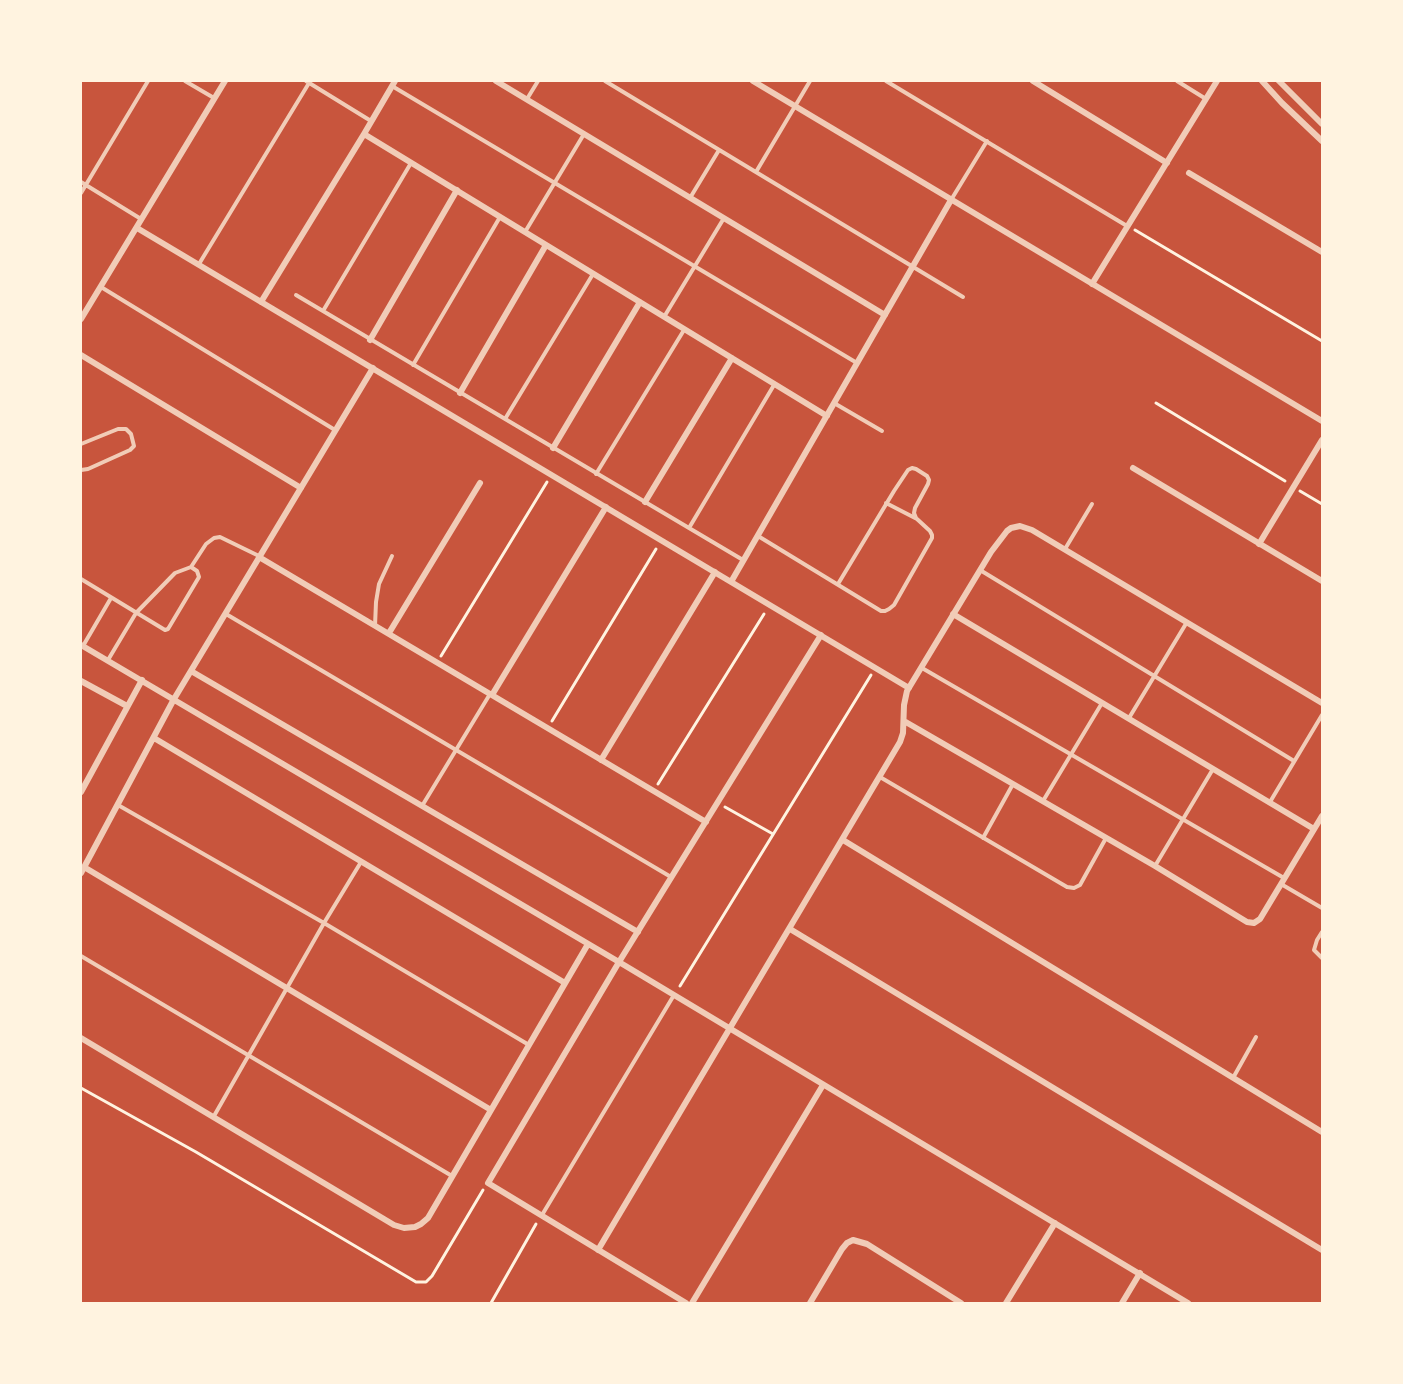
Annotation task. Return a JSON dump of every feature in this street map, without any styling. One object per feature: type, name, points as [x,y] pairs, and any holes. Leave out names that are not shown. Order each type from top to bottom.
[{"type":"street","points":[[81,319],[225,81]]},
{"type":"street","points":[[496,81],[885,315]]},
{"type":"street","points":[[753,81],[1322,421]]},
{"type":"street","points":[[1033,81],[1167,163]]},
{"type":"street","points":[[1092,284],[1217,81]]},
{"type":"street","points":[[1262,81],[1322,141]]},
{"type":"street","points":[[1279,81],[1322,124]]},
{"type":"street","points":[[261,302],[393,83]]},
{"type":"street","points":[[364,134],[826,416]]},
{"type":"street","points":[[1189,173],[1322,252]]},
{"type":"street","points":[[370,340],[457,190]]},
{"type":"street","points":[[731,582],[951,200]]},
{"type":"street","points":[[137,228],[909,688]]},
{"type":"street","points":[[460,393],[546,245]]},
{"type":"street","points":[[553,448],[640,302]]},
{"type":"street","points":[[81,355],[301,488]]},
{"type":"street","points":[[645,502],[732,358]]},
{"type":"street","points":[[373,368],[174,699],[82,870],[491,1110]]},
{"type":"street","points":[[1260,544],[1322,440]]},
{"type":"street","points":[[1133,468],[1322,581]]},
{"type":"street","points":[[388,633],[480,483]]},
{"type":"street","points":[[491,695],[606,507]]},
{"type":"street","points":[[598,1250],[900,742],[903,733],[906,693],[980,570],[1007,531],[1020,526],[1032,530],[1322,703]]},
{"type":"street","points":[[260,556],[706,822]]},
{"type":"street","points":[[601,760],[715,572]]},
{"type":"street","points":[[953,614],[1269,803],[1318,826]]},
{"type":"street","points":[[686,1303],[488,1183],[619,962],[821,635]]},
{"type":"street","points":[[82,645],[619,962],[1188,1303]]},
{"type":"street","points":[[191,671],[638,932]]},
{"type":"street","points":[[81,792],[142,680]]},
{"type":"street","points":[[81,681],[127,706]]},
{"type":"street","points":[[904,721],[1155,866],[1247,922],[1254,923],[1260,919],[1322,816]]},
{"type":"street","points":[[154,738],[565,983]]},
{"type":"street","points":[[843,840],[1322,1132]]},
{"type":"street","points":[[790,929],[1322,1250]]},
{"type":"street","points":[[81,1038],[394,1225],[404,1228],[415,1227],[428,1218],[588,944]]},
{"type":"street","points":[[692,1303],[823,1085]]},
{"type":"street","points":[[1006,1303],[1054,1222]]},
{"type":"street","points":[[810,1303],[842,1249],[853,1240],[867,1244],[961,1303]]},
{"type":"street","points":[[1122,1303],[1140,1273]]},
{"type":"lane","points":[[81,193],[148,81]]},
{"type":"lane","points":[[185,81],[214,99]]},
{"type":"lane","points":[[527,100],[538,81]]},
{"type":"lane","points":[[604,81],[963,297]]},
{"type":"lane","points":[[756,172],[810,81]]},
{"type":"lane","points":[[886,81],[1127,226]]},
{"type":"lane","points":[[1177,81],[1206,99]]},
{"type":"lane","points":[[199,264],[308,82],[371,121]]},
{"type":"lane","points":[[393,83],[555,183],[857,363]]},
{"type":"lane","points":[[525,232],[584,134]]},
{"type":"lane","points":[[951,200],[987,141]]},
{"type":"lane","points":[[690,198],[719,150]]},
{"type":"lane","points":[[323,311],[412,163]]},
{"type":"lane","points":[[81,182],[141,219]]},
{"type":"lane","points":[[413,365],[500,217]]},
{"type":"lane","points":[[664,317],[724,218]]},
{"type":"lane","points":[[505,419],[593,273]]},
{"type":"lane","points":[[100,287],[335,431]]},
{"type":"lane","points":[[296,295],[743,560]]},
{"type":"lane","points":[[596,474],[685,329]]},
{"type":"lane","points":[[689,528],[774,384]]},
{"type":"lane","points":[[834,403],[882,431]]},
{"type":"lane","points":[[81,444],[118,429],[126,429],[131,434],[134,446],[109,460],[81,470]]},
{"type":"lane","points":[[837,584],[886,503],[908,470],[912,468],[927,476],[929,480],[915,508],[916,519]]},
{"type":"lane","points":[[758,535],[881,611],[894,605],[932,538],[930,531],[916,519],[886,503]]},
{"type":"lane","points":[[1065,550],[1092,504]]},
{"type":"lane","points":[[108,660],[136,612],[175,573],[191,567],[206,544],[214,538],[220,537],[260,556]]},
{"type":"lane","points":[[375,626],[379,584],[392,556]]},
{"type":"lane","points":[[81,579],[165,630],[168,629],[199,577],[197,571],[191,567]]},
{"type":"lane","points":[[980,570],[1294,762]]},
{"type":"lane","points":[[82,645],[111,598]]},
{"type":"lane","points":[[226,614],[672,877]]},
{"type":"lane","points":[[1128,719],[1187,622]]},
{"type":"lane","points":[[920,667],[1183,819],[1322,908]]},
{"type":"lane","points":[[422,806],[491,695]]},
{"type":"lane","points":[[1043,801],[1102,703]]},
{"type":"lane","points":[[1269,803],[1322,715]]},
{"type":"lane","points":[[1155,866],[1213,769]]},
{"type":"lane","points":[[880,777],[1059,884],[1074,888],[1080,885],[1106,838]]},
{"type":"lane","points":[[983,838],[1013,784]]},
{"type":"lane","points":[[118,804],[529,1045]]},
{"type":"lane","points":[[214,1116],[362,861]]},
{"type":"lane","points":[[1322,932],[1314,950],[1322,958]]},
{"type":"lane","points":[[81,956],[452,1176]]},
{"type":"lane","points":[[541,1215],[674,995]]},
{"type":"lane","points":[[1233,1078],[1256,1037]]},
{"type":"path","points":[[1144,236],[1322,340]]},
{"type":"path","points":[[1156,403],[1322,504]]},
{"type":"path","points":[[437,662],[551,474]]},
{"type":"path","points":[[548,728],[661,540]]},
{"type":"path","points":[[653,791],[769,604]]},
{"type":"path","points":[[674,995],[875,668]]},
{"type":"path","points":[[718,803],[773,834]]},
{"type":"path","points":[[81,1088],[196,1152],[416,1282],[426,1282],[432,1276],[488,1183]]},
{"type":"path","points":[[491,1303],[541,1215]]}]
